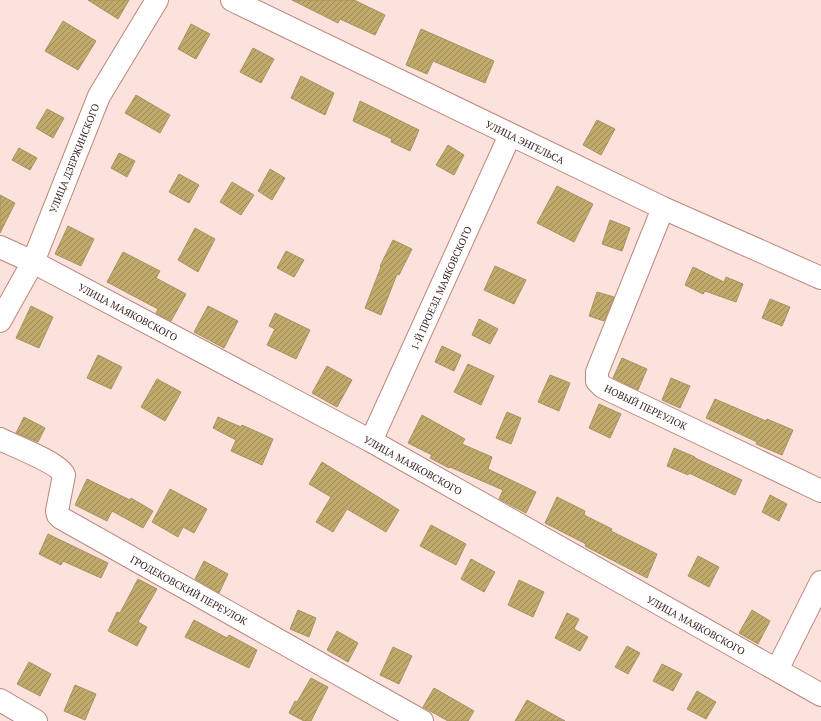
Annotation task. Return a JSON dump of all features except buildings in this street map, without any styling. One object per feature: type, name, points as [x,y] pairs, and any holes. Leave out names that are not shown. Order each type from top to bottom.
[{"type":"street","name":"УЛИЦА ДЗЕРЖИНСКОГО","points":[[0,321],[32,262],[99,96],[157,0]]},
{"type":"street","name":"УЛИЦА ЭНГЕЛЬСА","points":[[232,0],[663,208],[821,278]]},
{"type":"street","name":"1-Й ПРОЕЗД МАЯКОВСКОГО","points":[[371,441],[510,135]]},
{"type":"street","name":"НОВЫЙ ПЕРЕУЛОК","points":[[663,208],[596,372],[597,381],[603,387],[821,491]]},
{"type":"street","name":"УЛИЦА МАЯКОВСКОГО","points":[[0,247],[32,262],[371,441],[821,695]]},
{"type":"street","name":"ГРОДЕКОВСКИЙ ПЕРЕУЛОК","points":[[0,439],[63,471],[64,475],[58,511],[58,515],[61,518],[422,721]]},
{"type":"street","points":[[777,670],[821,582]]},
{"type":"street","points":[[0,700],[36,721]]}]
